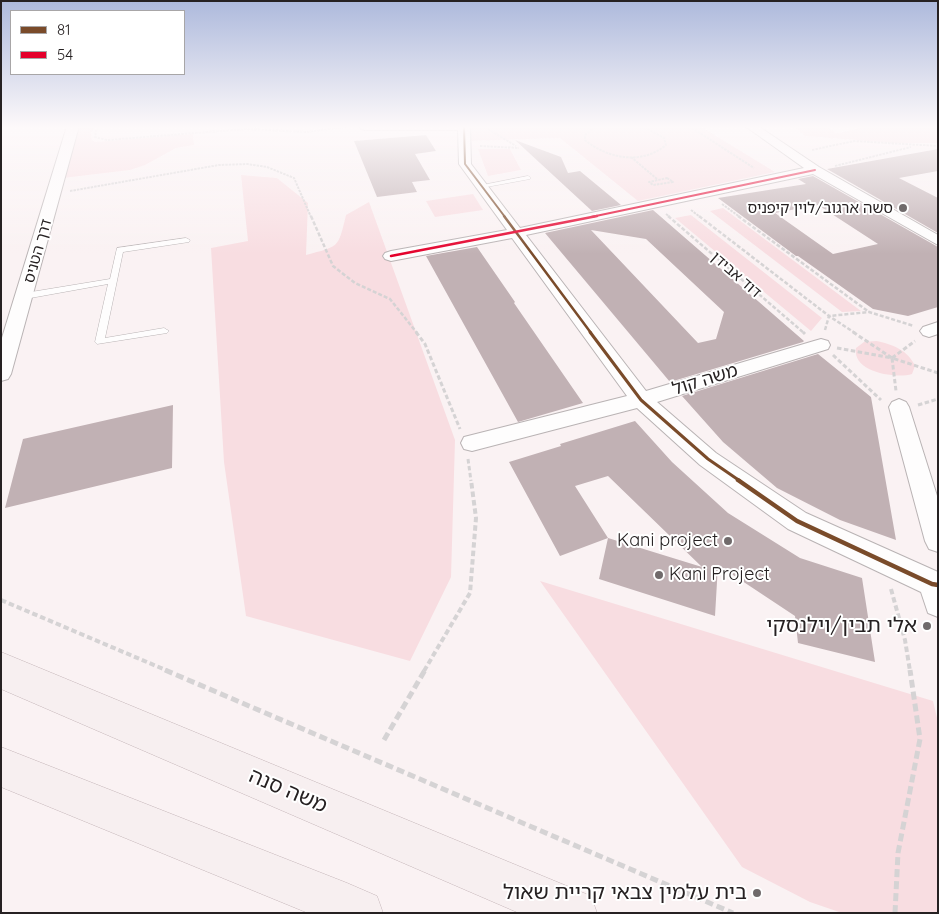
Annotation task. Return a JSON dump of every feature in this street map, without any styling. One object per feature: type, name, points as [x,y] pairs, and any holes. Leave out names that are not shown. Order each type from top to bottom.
[{"type":"main road","name":"משה סנה","points":[[1,670],[574,913]]},
{"type":"main road","points":[[5,776],[339,908]]},
{"type":"street","name":"דרך הטניס","points":[[1,374],[26,296],[61,169]]},
{"type":"street","points":[[468,169],[641,400],[708,459],[797,521],[883,561],[936,591]]},
{"type":"street","points":[[391,256],[516,233],[815,170],[938,241]]},
{"type":"street","name":"משה קול","points":[[469,445],[641,400],[820,345]]},
{"type":"street","points":[[899,407],[938,541]]},
{"type":"lane","points":[[481,186],[528,178]]},
{"type":"lane","points":[[164,332],[100,342],[120,250],[186,240]]},
{"type":"lane","points":[[26,296],[114,281]]},
{"type":"path","points":[[54,194],[198,169]]},
{"type":"path","points":[[271,169],[294,178],[332,266],[354,283],[390,299],[425,344],[469,445],[476,518],[470,593],[384,740]]},
{"type":"path","points":[[644,169],[657,180]]},
{"type":"path","points":[[754,169],[771,180]]},
{"type":"path","points":[[815,170],[821,169]]},
{"type":"path","points":[[667,178],[673,182],[653,185],[648,182],[657,180],[667,178]]},
{"type":"path","points":[[707,193],[869,312]]},
{"type":"path","points":[[676,199],[829,316],[892,358],[899,407],[908,409],[938,398]]},
{"type":"path","name":"דוד אבידן","points":[[654,204],[820,345],[884,403],[899,407]]},
{"type":"path","points":[[829,316],[869,312],[933,329]]},
{"type":"path","points":[[829,316],[820,345],[892,358],[938,373]]},
{"type":"path","points":[[892,358],[933,329]]},
{"type":"path","points":[[883,561],[905,640],[920,739],[898,853],[895,913]]},
{"type":"path","points":[[1,600],[733,913]]},
{"type":"shaded area","points":[[66,169],[134,169],[130,170],[63,178]]},
{"type":"shaded area","points":[[485,169],[521,170],[488,176]]},
{"type":"shaded area","points":[[598,169],[770,169],[775,172],[638,201]]},
{"type":"shaded area","points":[[241,175],[277,178],[308,203],[306,255],[325,250],[335,244],[339,240],[346,215],[369,202],[455,440],[451,577],[410,661],[246,616],[224,462],[211,248],[248,241]]},
{"type":"shaded area","points":[[473,194],[483,210],[435,217],[426,201]]},
{"type":"shaded area","points":[[723,208],[861,311],[842,312],[710,211]]},
{"type":"shaded area","points":[[691,215],[822,318],[811,331],[675,218]]},
{"type":"shaded area","points":[[876,341],[894,346],[904,352],[915,366],[912,374],[896,375],[876,372],[861,363],[857,356],[856,348],[864,342]]},
{"type":"shaded area","points":[[540,581],[933,701],[938,722],[938,913],[842,913],[810,902],[742,867]]},
{"type":"building","points":[[365,169],[423,169],[430,180],[412,182],[417,192],[377,197]]},
{"type":"building","points":[[546,169],[566,169],[568,173],[580,171],[621,205],[592,211]]},
{"type":"building","points":[[827,169],[938,169],[938,171],[899,178],[938,198],[938,233]]},
{"type":"building","points":[[813,176],[938,247],[938,307],[908,316],[873,309],[796,256],[718,198],[806,184],[798,179]],"holes":[[[818,205],[878,244],[833,254],[775,213]]]},
{"type":"building","points":[[653,210],[804,341],[670,382],[545,233]],"holes":[[[591,230],[646,239],[724,312],[716,339],[698,343]]]},
{"type":"building","points":[[477,247],[583,403],[518,422],[426,256]]},
{"type":"building","points":[[818,354],[871,397],[896,540],[840,520],[777,488],[723,442],[682,396]]},
{"type":"building","points":[[173,405],[172,468],[5,508],[23,439]]},
{"type":"building","name":"Kani project","points":[[635,421],[672,462],[728,513],[800,558],[862,578],[875,662],[798,643],[795,616],[718,565],[715,616],[599,579],[608,538],[560,556],[509,462],[561,446],[560,444]],"holes":[[[608,476],[702,567],[608,538],[575,486]]]},
{"type":"transit line","name":"81","points":[[468,169],[641,400],[708,459],[797,521],[932,584],[938,585]]},
{"type":"transit line","name":"54","points":[[391,256],[516,233],[815,170]]},
{"type":"place","name":"סשה ארגוב/לוין קיפניס","points":[[903,208]]},
{"type":"place","name":"Kani project","points":[[728,541]]},
{"type":"place","name":"Kani Project","points":[[659,575]]},
{"type":"place","name":"אלי תבין/וילנסקי","points":[[927,626]]},
{"type":"place","name":"בית עלמין צבאי קריית שאול","points":[[757,893]]}]
